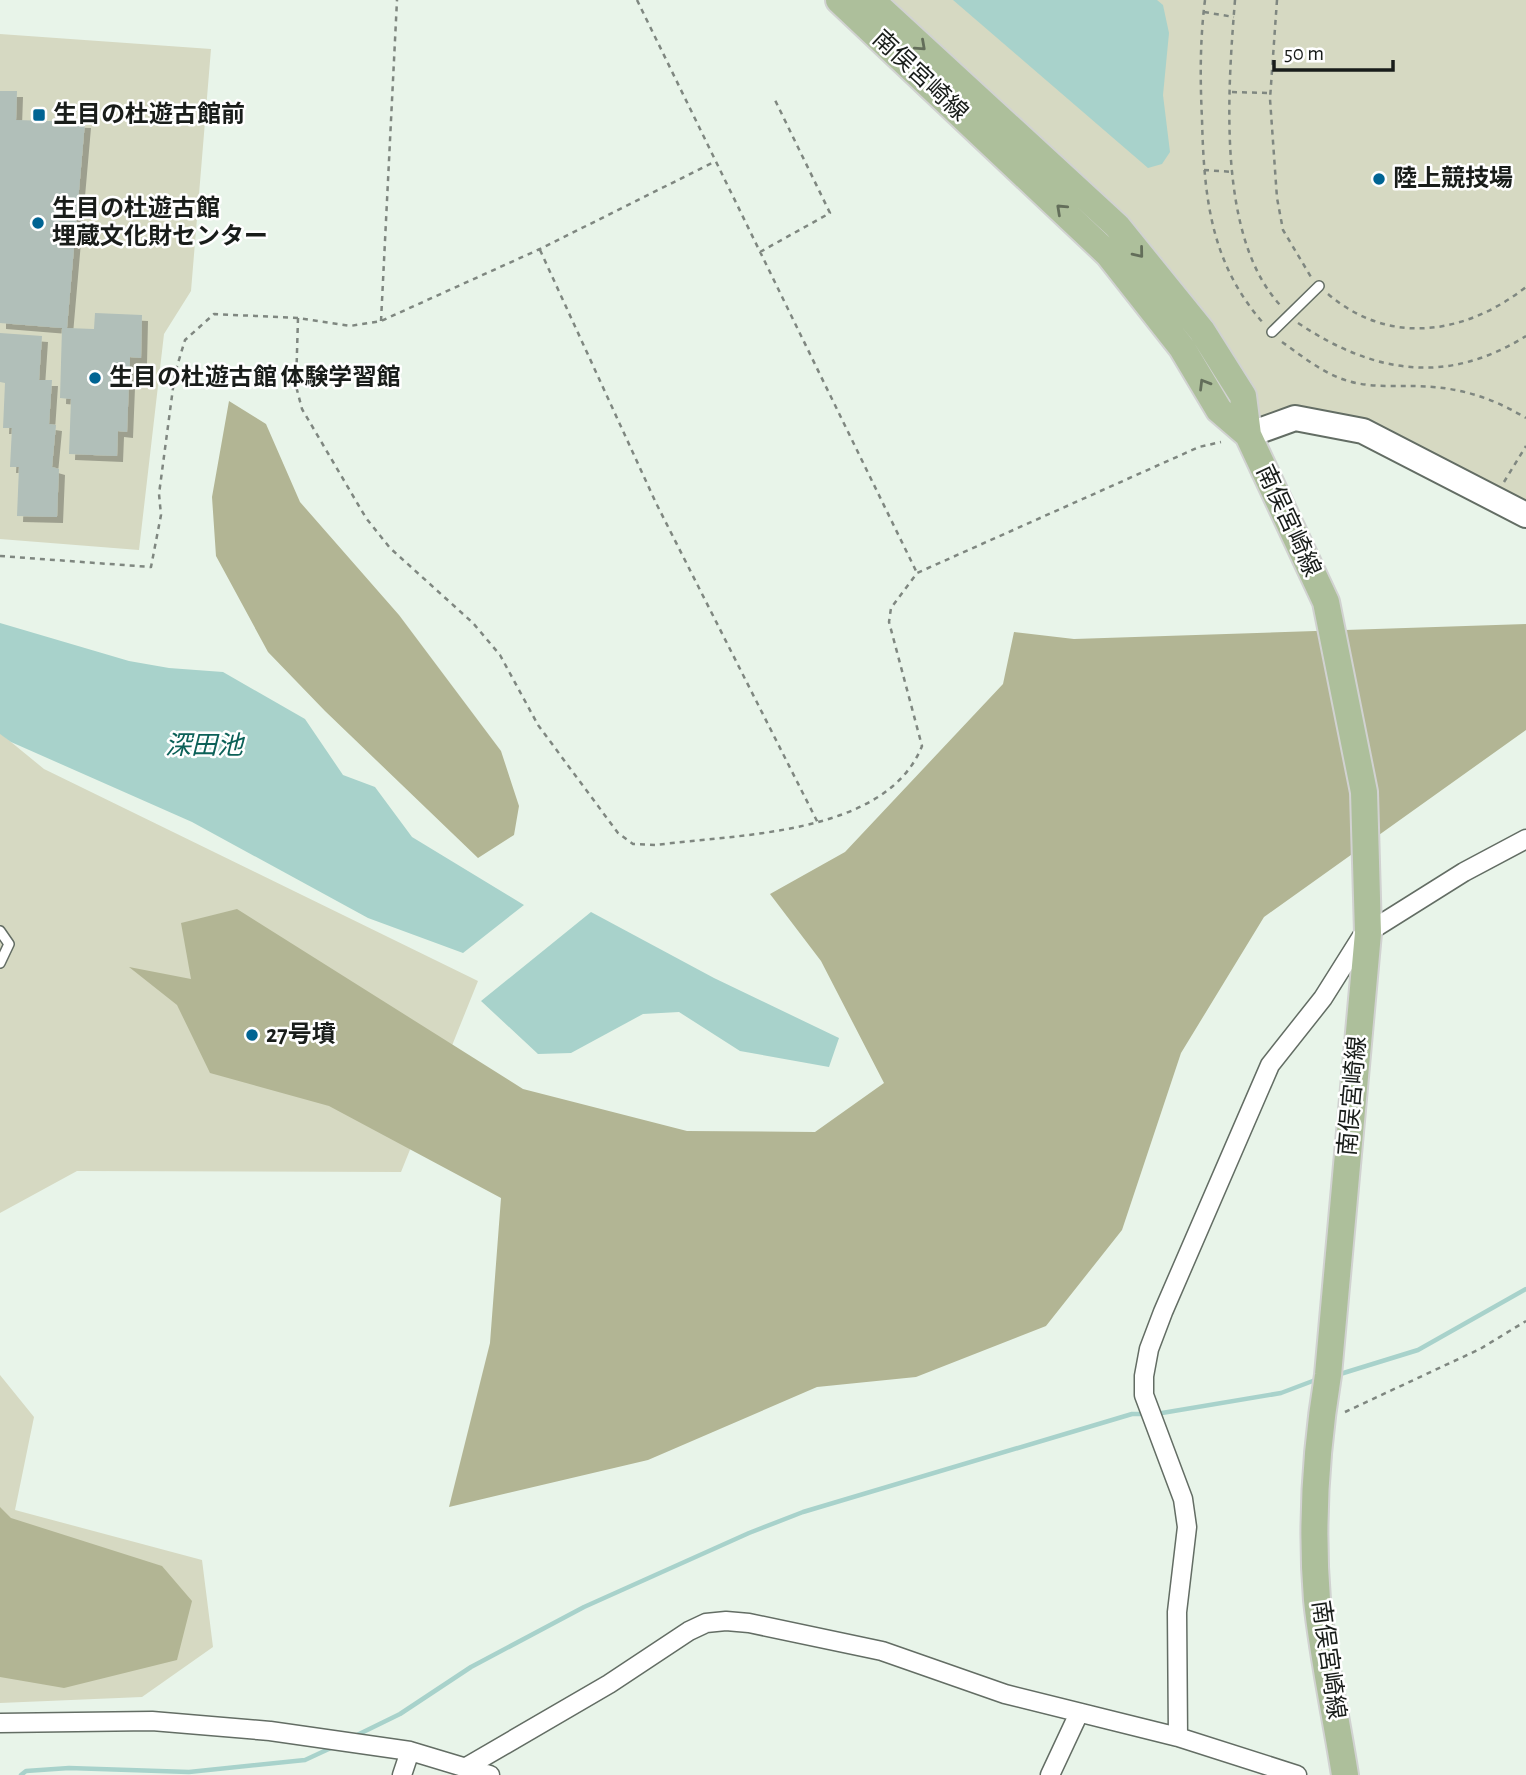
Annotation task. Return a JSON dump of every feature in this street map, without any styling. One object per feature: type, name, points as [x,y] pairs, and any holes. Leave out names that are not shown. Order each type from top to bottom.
[{"type":"main road","name":"南俣宮崎線","points":[[839,0],[1108,254],[1182,348],[1219,410],[1248,435]]},
{"type":"main road","name":"南俣宮崎線","points":[[871,0],[1118,226],[1202,331],[1243,396],[1248,435],[1326,602],[1364,792],[1368,933],[1328,1375],[1321,1420],[1316,1528],[1317,1600],[1345,1775]]},
{"type":"street","points":[[1248,435],[1295,418],[1363,431],[1526,515]]},
{"type":"street","points":[[1178,1737],[1177,1612],[1186,1527],[1183,1499],[1144,1395],[1149,1349],[1270,1065],[1323,998],[1368,933],[1464,872],[1526,839]]},
{"type":"street","points":[[468,1766],[609,1684],[689,1631],[716,1622],[749,1623],[882,1651],[1005,1694],[1178,1737],[1297,1775]]},
{"type":"street","points":[[1050,1775],[1079,1713]]},
{"type":"street","points":[[0,1723],[152,1721],[270,1731],[410,1751],[468,1766],[490,1775]]},
{"type":"street","points":[[402,1775],[410,1751]]},
{"type":"lane","points":[[1272,332],[1319,286]]},
{"type":"lane","points":[[0,932],[9,944],[0,962]]},
{"type":"path","points":[[380,321],[397,0]]},
{"type":"path","points":[[637,0],[917,573]]},
{"type":"path","points":[[1205,0],[1201,88],[1204,170],[1209,215],[1222,259],[1248,306],[1272,332],[1320,370],[1356,383],[1472,391],[1499,401],[1526,418]]},
{"type":"path","points":[[1235,0],[1231,92],[1239,221],[1263,280],[1290,315],[1327,342],[1354,355],[1380,364],[1415,369],[1448,366],[1503,351],[1526,336]]},
{"type":"path","points":[[1276,0],[1270,93],[1277,198],[1283,230],[1297,257],[1319,286],[1355,313],[1380,323],[1408,328],[1461,324],[1486,314],[1526,287]]},
{"type":"path","points":[[1204,12],[1234,17]]},
{"type":"path","points":[[1231,92],[1270,93]]},
{"type":"path","points":[[760,252],[830,213],[775,100]]},
{"type":"path","points":[[0,556],[151,567],[161,515],[159,494],[175,373],[184,340],[214,314],[298,318],[350,326],[380,321],[540,250],[714,162]]},
{"type":"path","points":[[1204,170],[1234,172]]},
{"type":"path","points":[[540,250],[656,503],[818,824]]},
{"type":"path","points":[[298,318],[296,386],[302,409],[366,518],[390,548],[473,623],[500,655],[538,725],[618,833],[632,844],[656,845],[818,824],[873,802],[915,763],[922,746],[889,622],[891,608],[917,573],[1199,447],[1248,435]]},
{"type":"path","points":[[1503,485],[1526,446]]},
{"type":"path","points":[[1321,1420],[1480,1349],[1526,1321]]},
{"type":"green space","points":[[871,0],[1526,0],[1526,515],[1362,431],[1268,427],[1117,226]]},
{"type":"green space","points":[[0,34],[211,49],[191,291],[164,334],[139,550],[0,539]]},
{"type":"green space","points":[[229,401],[266,424],[300,502],[399,615],[501,751],[519,806],[514,835],[478,858],[325,711],[268,652],[216,556],[212,497]]},
{"type":"green space","points":[[1526,624],[1526,730],[1264,917],[1181,1053],[1122,1230],[1046,1326],[916,1377],[817,1387],[648,1460],[449,1507],[490,1343],[501,1198],[329,1106],[210,1073],[177,1005],[129,967],[191,979],[181,923],[237,909],[523,1089],[687,1131],[815,1132],[884,1083],[821,961],[770,894],[845,852],[1003,684],[1014,632],[1074,639]]},
{"type":"green space","points":[[0,733],[44,769],[478,981],[401,1172],[77,1171],[0,1213]]},
{"type":"green space","points":[[0,1375],[34,1417],[15,1510],[202,1560],[213,1647],[142,1697],[0,1703]]},
{"type":"green space","points":[[0,1507],[11,1518],[162,1566],[192,1601],[177,1660],[64,1688],[0,1677]]},
{"type":"water","points":[[953,0],[1157,0],[1163,5],[1169,33],[1163,95],[1170,152],[1162,164],[1148,168]]},
{"type":"water","name":"深田池","points":[[0,623],[129,661],[169,668],[223,672],[305,719],[343,775],[375,787],[412,837],[524,905],[463,953],[368,918],[192,822],[11,742],[0,734]]},
{"type":"water","points":[[591,912],[714,978],[839,1038],[829,1067],[740,1051],[679,1012],[643,1014],[571,1053],[538,1054],[481,1001]]},
{"type":"building","name":"生目の杜遊古館 埋蔵文化財センター","points":[[0,91],[17,91],[16,120],[85,122],[67,328],[94,329],[95,313],[142,315],[141,358],[130,357],[127,432],[118,431],[117,456],[69,454],[71,399],[60,398],[62,328],[0,323]]},
{"type":"building","points":[[0,333],[42,336],[39,380],[52,380],[49,424],[56,425],[52,467],[59,469],[57,517],[17,516],[19,467],[10,467],[12,428],[3,428],[5,383],[0,382]]},
{"type":"waterway","points":[[1337,1375],[1418,1350],[1526,1289]]},
{"type":"waterway","points":[[1156,1414],[1281,1393],[1318,1379]]},
{"type":"waterway","points":[[353,1737],[400,1714],[471,1667],[584,1607],[749,1533],[803,1512],[1132,1414],[1148,1414]]},
{"type":"waterway","points":[[21,1775],[26,1771],[69,1768],[189,1772],[305,1760],[333,1747]]},
{"type":"place","name":"生目の杜遊古館前","points":[[39,115]]},
{"type":"place","name":"陸上競技場","points":[[1379,179]]},
{"type":"place","name":"生目の杜遊古館 埋蔵文化財センター","points":[[38,223]]},
{"type":"place","name":"生目の杜遊古館 体験学習館","points":[[95,378]]},
{"type":"place","name":"27号墳","points":[[252,1035]]}]
